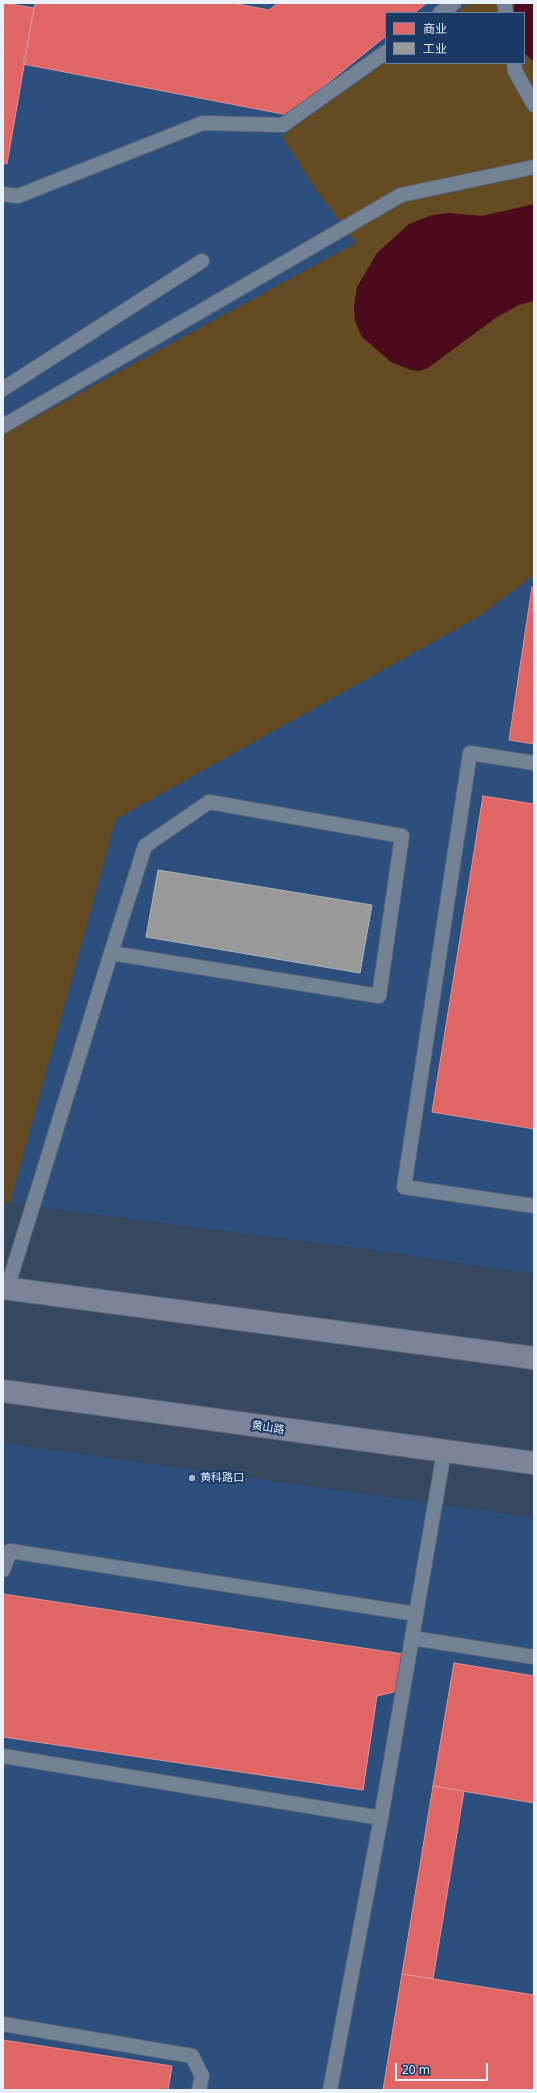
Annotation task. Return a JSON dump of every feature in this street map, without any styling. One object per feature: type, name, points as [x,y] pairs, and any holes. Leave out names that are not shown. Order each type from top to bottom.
[{"type":"main road","points":[[5,1288],[534,1358]]},
{"type":"main road","name":"黄山路","points":[[3,1391],[534,1463]]},
{"type":"lane","points":[[441,12],[454,3]]},
{"type":"lane","points":[[3,194],[18,196],[203,123],[283,125],[385,53]]},
{"type":"lane","points":[[514,64],[515,71],[534,105]]},
{"type":"lane","points":[[3,426],[401,195],[534,167]]},
{"type":"lane","points":[[3,389],[202,261]]},
{"type":"lane","points":[[534,763],[470,752],[404,1187],[534,1206]]},
{"type":"lane","points":[[5,1288],[111,953],[145,846],[209,802],[402,836],[378,996],[111,953]]},
{"type":"lane","points":[[330,2090],[381,1818],[444,1452]]},
{"type":"lane","points":[[3,1570],[10,1551],[416,1614]]},
{"type":"lane","points":[[412,1638],[534,1657]]},
{"type":"lane","points":[[3,1756],[381,1818]]},
{"type":"lane","points":[[3,2024],[192,2056],[202,2076],[199,2090]]},
{"type":"shaded area","points":[[3,3],[469,3],[456,12],[385,12],[385,63],[282,136],[314,187],[356,243],[3,435]]},
{"type":"shaded area","points":[[469,3],[534,3],[534,575],[478,617],[116,819],[10,1203],[3,1202],[3,435],[356,243],[314,187],[282,136],[385,63],[385,64],[525,64],[525,12],[456,12]]},
{"type":"shaded area","points":[[514,3],[534,3],[534,62],[525,54],[525,12],[514,12]]},
{"type":"shaded area","points":[[534,204],[534,301],[519,305],[497,317],[428,368],[419,371],[411,370],[391,362],[362,337],[355,321],[354,306],[357,287],[377,253],[409,224],[432,215],[450,213],[482,216]]},
{"type":"shaded area","points":[[534,575],[534,1274],[374,1250],[10,1203],[116,819],[478,617]]},
{"type":"shaded area","points":[[3,1443],[534,1518],[534,2090],[3,2090]]},
{"type":"building: 商业","points":[[3,3],[34,8],[7,164],[3,163]]},
{"type":"building: 商业","points":[[35,3],[232,3],[269,10],[278,3],[427,3],[415,12],[385,12],[385,37],[288,115],[23,64]]},
{"type":"building: 商业","points":[[532,587],[534,588],[534,744],[509,740]]},
{"type":"building: 商业","points":[[483,796],[534,804],[534,1129],[432,1112]]},
{"type":"building: 商业","points":[[3,1594],[403,1654],[398,1691],[377,1696],[363,1790],[3,1737]]},
{"type":"building: 商业","points":[[454,1663],[534,1676],[534,1803],[433,1786]]},
{"type":"building: 商业","points":[[433,1786],[464,1791],[433,1979],[402,1974]]},
{"type":"building: 商业","points":[[402,1974],[534,1995],[534,2090],[383,2090]]},
{"type":"building: 商业","points":[[3,2040],[172,2066],[168,2090],[3,2090]]},
{"type":"building: 工业","points":[[158,870],[372,905],[360,973],[146,937]]},
{"type":"place","name":"黄科路口","points":[[192,1478]]}]
